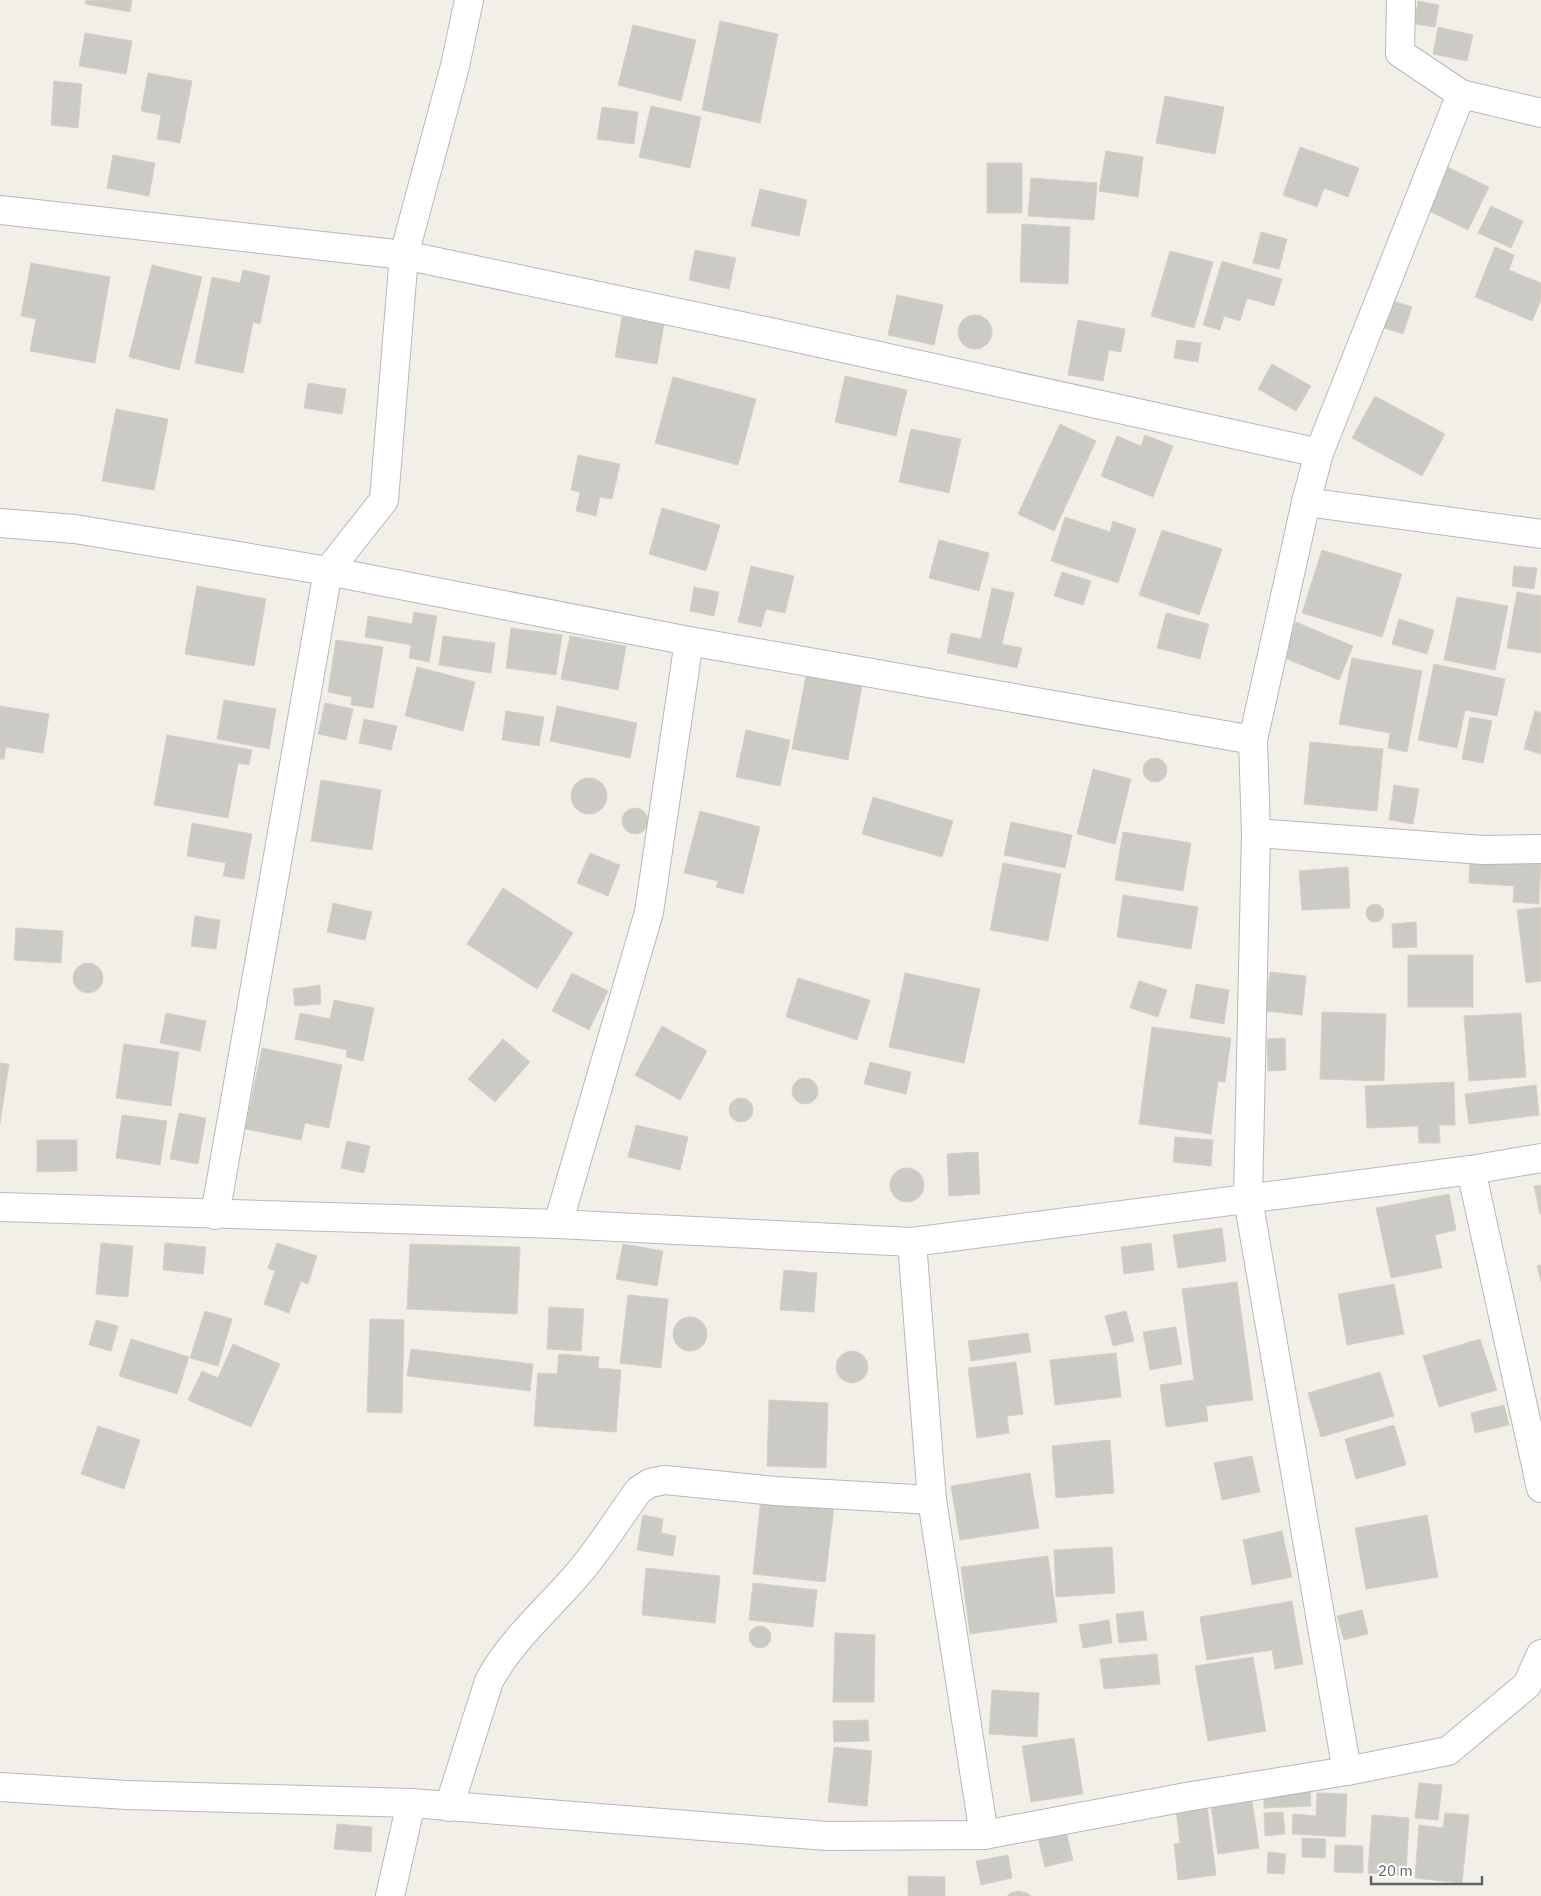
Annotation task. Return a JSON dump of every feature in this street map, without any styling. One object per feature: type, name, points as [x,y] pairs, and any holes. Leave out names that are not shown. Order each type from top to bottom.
[{"type":"street","points":[[215,1215],[328,571],[384,500],[404,255],[455,66],[469,0]]},
{"type":"street","points":[[1401,0],[1400,53],[1461,94],[1541,113]]},
{"type":"street","points":[[1347,1771],[1248,1199],[1256,833],[1253,740],[1306,502],[1319,452],[1461,94]]},
{"type":"street","points":[[0,210],[404,255],[770,332],[1319,452]]},
{"type":"street","points":[[1306,502],[1541,534]]},
{"type":"street","points":[[0,523],[75,529],[328,571],[689,641],[1253,740]]},
{"type":"street","points":[[558,1224],[649,912],[689,641]]},
{"type":"street","points":[[1256,833],[1483,850],[1541,849]]},
{"type":"street","points":[[0,1207],[558,1224],[912,1242],[1471,1170],[1541,1158]]},
{"type":"street","points":[[1471,1170],[1541,1488]]},
{"type":"street","points":[[912,1242],[932,1500],[984,1835]]},
{"type":"street","points":[[449,1807],[489,1681],[499,1662],[578,1574],[638,1490],[650,1483],[665,1480],[775,1491],[932,1500]]},
{"type":"street","points":[[0,1787],[127,1795],[411,1804],[826,1836],[984,1835],[1186,1797],[1347,1771],[1448,1751],[1527,1685],[1541,1654]]},
{"type":"street","points":[[390,1896],[411,1804]]},
{"type":"building","points":[[86,0],[132,0],[130,12],[85,4]]},
{"type":"building","points":[[1418,1],[1439,5],[1435,27],[1414,24]]},
{"type":"building","points":[[720,21],[778,34],[760,123],[702,110]]},
{"type":"building","points":[[633,25],[696,40],[681,101],[618,85]]},
{"type":"building","points":[[1438,27],[1473,35],[1467,61],[1433,54]]},
{"type":"building","points":[[85,33],[132,41],[126,74],[79,66]]},
{"type":"building","points":[[148,73],[192,81],[180,143],[157,139],[161,115],[141,111]]},
{"type":"building","points":[[54,81],[82,84],[78,128],[51,125]]},
{"type":"building","points":[[1165,96],[1224,107],[1215,154],[1156,143]]},
{"type":"building","points":[[651,106],[701,117],[690,168],[639,157]]},
{"type":"building","points":[[602,107],[638,112],[634,144],[597,139]]},
{"type":"building","points":[[1300,147],[1359,168],[1348,197],[1324,188],[1317,207],[1283,195]]},
{"type":"building","points":[[1106,151],[1143,157],[1138,197],[1099,191]]},
{"type":"building","points":[[113,155],[155,163],[149,196],[107,188]]},
{"type":"building","points":[[987,163],[1022,163],[1022,213],[987,213]]},
{"type":"building","points":[[1447,167],[1489,187],[1468,230],[1425,209]]},
{"type":"building","points":[[1031,178],[1097,183],[1094,220],[1028,216]]},
{"type":"building","points":[[760,189],[807,200],[799,236],[751,226]]},
{"type":"building","points":[[1491,206],[1523,221],[1511,248],[1478,233]]},
{"type":"building","points":[[1022,224],[1070,227],[1068,284],[1020,282]]},
{"type":"building","points":[[1261,232],[1287,239],[1279,269],[1253,263]]},
{"type":"building","points":[[1495,247],[1514,255],[1509,270],[1541,283],[1541,300],[1532,321],[1475,297]]},
{"type":"building","points":[[695,250],[736,258],[729,289],[689,280]]},
{"type":"building","points":[[1170,251],[1213,262],[1194,328],[1151,316]]},
{"type":"building","points":[[1222,261],[1282,279],[1274,306],[1247,298],[1240,321],[1224,316],[1220,330],[1203,325]]},
{"type":"building","points":[[31,263],[110,277],[95,363],[30,351],[36,319],[21,316]]},
{"type":"building","points":[[152,265],[202,277],[179,370],[129,357]]},
{"type":"building","points":[[243,270],[270,276],[260,324],[253,322],[243,373],[195,363],[212,277],[240,283]]},
{"type":"building","points":[[897,295],[943,305],[934,345],[888,335]]},
{"type":"building","points":[[1390,300],[1412,307],[1403,334],[1381,327]]},
{"type":"building","points":[[975,315],[987,320],[992,332],[987,344],[975,349],[963,344],[958,332],[963,320]]},
{"type":"building","points":[[622,317],[664,324],[657,364],[615,357]]},
{"type":"building","points":[[1078,320],[1125,329],[1121,352],[1109,350],[1103,381],[1068,375]]},
{"type":"building","points":[[1177,340],[1201,343],[1198,362],[1174,358]]},
{"type":"building","points":[[1272,364],[1311,386],[1296,411],[1258,389]]},
{"type":"building","points":[[845,376],[907,390],[896,436],[835,422]]},
{"type":"building","points":[[673,377],[756,399],[738,465],[655,443]]},
{"type":"building","points":[[308,383],[346,389],[342,414],[304,408]]},
{"type":"building","points":[[1375,396],[1445,434],[1422,476],[1352,438]]},
{"type":"building","points":[[116,409],[168,419],[154,490],[102,481]]},
{"type":"building","points":[[1060,424],[1096,441],[1054,531],[1018,514]]},
{"type":"building","points":[[911,429],[961,439],[949,493],[899,482]]},
{"type":"building","points":[[1145,435],[1173,446],[1153,497],[1101,476],[1117,436],[1141,446]]},
{"type":"building","points":[[578,455],[620,464],[612,499],[600,497],[596,516],[576,511],[580,492],[571,490]]},
{"type":"building","points":[[662,508],[720,525],[706,571],[649,554]]},
{"type":"building","points":[[1065,517],[1110,532],[1113,521],[1136,529],[1118,583],[1051,561]]},
{"type":"building","points":[[1162,530],[1222,549],[1199,615],[1139,595]]},
{"type":"building","points":[[939,540],[989,553],[979,591],[929,578]]},
{"type":"building","points":[[1322,550],[1402,574],[1382,637],[1302,613]]},
{"type":"building","points":[[751,566],[794,576],[785,613],[766,609],[761,627],[738,622]]},
{"type":"building","points":[[1514,566],[1537,568],[1534,589],[1512,586]]},
{"type":"building","points":[[1062,572],[1091,581],[1083,605],[1054,596]]},
{"type":"building","points":[[197,586],[266,599],[254,666],[185,654]]},
{"type":"building","points":[[694,587],[719,592],[714,616],[690,611]]},
{"type":"building","points":[[992,588],[1014,593],[1002,644],[1022,648],[1017,668],[947,653],[951,633],[981,639]]},
{"type":"building","points":[[1517,592],[1541,596],[1541,653],[1507,648]]},
{"type":"building","points":[[1457,597],[1508,606],[1495,670],[1444,660]]},
{"type":"building","points":[[414,612],[437,616],[429,662],[409,658],[411,645],[365,637],[368,616],[412,624]]},
{"type":"building","points":[[1166,613],[1209,624],[1200,659],[1157,648]]},
{"type":"building","points":[[1399,619],[1434,630],[1427,654],[1392,644]]},
{"type":"building","points":[[1296,622],[1353,646],[1339,680],[1282,657]]},
{"type":"building","points":[[511,628],[562,635],[556,675],[506,668]]},
{"type":"building","points":[[443,636],[495,643],[491,673],[439,665]]},
{"type":"building","points":[[570,636],[626,646],[618,690],[561,679]]},
{"type":"building","points":[[336,640],[383,647],[373,708],[351,705],[352,697],[328,692]]},
{"type":"building","points":[[1352,658],[1422,671],[1407,752],[1388,748],[1390,733],[1339,724]]},
{"type":"building","points":[[1434,664],[1505,679],[1497,716],[1465,710],[1457,748],[1418,740]]},
{"type":"building","points":[[417,667],[475,682],[463,731],[405,716]]},
{"type":"building","points":[[806,676],[862,686],[848,760],[792,749]]},
{"type":"building","points":[[224,700],[276,709],[269,749],[217,739]]},
{"type":"building","points":[[325,703],[353,709],[346,740],[318,734]]},
{"type":"building","points":[[0,706],[49,714],[43,753],[6,747],[4,759],[0,759]]},
{"type":"building","points":[[557,706],[637,723],[630,758],[550,741]]},
{"type":"building","points":[[506,711],[544,717],[539,746],[502,740]]},
{"type":"building","points":[[1535,711],[1541,713],[1541,754],[1524,749]]},
{"type":"building","points":[[1470,717],[1492,721],[1483,763],[1462,759]]},
{"type":"building","points":[[364,719],[397,726],[391,750],[359,743]]},
{"type":"building","points":[[746,730],[790,740],[780,786],[736,777]]},
{"type":"building","points":[[167,735],[252,750],[249,765],[238,763],[228,818],[154,805]]},
{"type":"building","points":[[1310,742],[1383,749],[1377,811],[1304,804]]},
{"type":"building","points":[[1155,758],[1160,759],[1166,765],[1166,775],[1160,781],[1155,782],[1150,781],[1144,775],[1143,770],[1144,765],[1150,759]]},
{"type":"building","points":[[1093,769],[1131,779],[1115,844],[1077,834]]},
{"type":"building","points":[[589,778],[596,779],[602,783],[606,789],[606,803],[602,809],[596,813],[589,814],[582,813],[576,809],[572,803],[571,796],[572,789],[576,783],[582,779]]},
{"type":"building","points":[[321,780],[381,790],[372,850],[311,841]]},
{"type":"building","points":[[1394,785],[1419,789],[1413,824],[1389,820]]},
{"type":"building","points":[[873,797],[953,821],[942,857],[862,834]]},
{"type":"building","points":[[635,808],[644,812],[648,821],[644,830],[635,834],[626,830],[622,821],[626,812]]},
{"type":"building","points":[[700,811],[760,827],[743,894],[716,887],[718,881],[684,873]]},
{"type":"building","points":[[1011,822],[1072,835],[1065,868],[1004,855]]},
{"type":"building","points":[[192,823],[252,834],[244,879],[223,876],[226,863],[187,856]]},
{"type":"building","points":[[1123,832],[1191,843],[1183,891],[1115,880]]},
{"type":"building","points":[[590,853],[620,865],[608,896],[577,883]]},
{"type":"building","points":[[1470,855],[1541,859],[1539,904],[1513,902],[1514,886],[1469,883]]},
{"type":"building","points":[[1003,863],[1061,874],[1048,941],[990,930]]},
{"type":"building","points":[[1348,867],[1350,908],[1302,910],[1299,871]]},
{"type":"building","points":[[503,888],[573,933],[537,989],[467,944]]},
{"type":"building","points":[[1123,895],[1198,907],[1191,949],[1117,937]]},
{"type":"building","points":[[333,903],[372,912],[365,940],[327,932]]},
{"type":"building","points":[[1375,904],[1381,907],[1384,913],[1381,919],[1375,922],[1369,919],[1366,913],[1369,907]]},
{"type":"building","points":[[1541,907],[1541,981],[1526,983],[1517,910]]},
{"type":"building","points":[[195,916],[220,920],[216,949],[191,946]]},
{"type":"building","points":[[1416,922],[1417,947],[1393,948],[1392,924]]},
{"type":"building","points":[[16,928],[63,931],[61,963],[14,960]]},
{"type":"building","points":[[1408,955],[1473,955],[1473,1007],[1408,1007]]},
{"type":"building","points":[[88,963],[99,967],[103,978],[99,989],[88,993],[77,989],[73,978],[77,967]]},
{"type":"building","points":[[1270,972],[1306,976],[1302,1015],[1265,1011]]},
{"type":"building","points":[[572,973],[608,991],[589,1030],[552,1011]]},
{"type":"building","points":[[905,973],[980,989],[964,1063],[889,1047]]},
{"type":"building","points":[[798,978],[870,1000],[857,1040],[786,1017]]},
{"type":"building","points":[[1139,981],[1167,990],[1158,1017],[1130,1008]]},
{"type":"building","points":[[1196,984],[1229,990],[1224,1024],[1190,1018]]},
{"type":"building","points":[[320,985],[321,1004],[295,1006],[293,989]]},
{"type":"building","points":[[334,1000],[374,1008],[363,1061],[346,1057],[347,1050],[295,1039],[300,1013],[330,1019]]},
{"type":"building","points":[[1322,1012],[1386,1014],[1384,1081],[1320,1079]]},
{"type":"building","points":[[166,1013],[206,1021],[200,1051],[160,1043]]},
{"type":"building","points":[[1521,1013],[1526,1077],[1469,1081],[1464,1016]]},
{"type":"building","points":[[662,1026],[707,1051],[680,1100],[635,1075]]},
{"type":"building","points":[[1152,1027],[1231,1038],[1225,1082],[1218,1081],[1211,1134],[1139,1124]]},
{"type":"building","points":[[1285,1038],[1286,1070],[1268,1071],[1267,1039]]},
{"type":"building","points":[[503,1039],[530,1062],[495,1102],[468,1079]]},
{"type":"building","points":[[124,1044],[179,1052],[171,1106],[116,1098]]},
{"type":"building","points":[[262,1048],[342,1065],[329,1128],[305,1123],[301,1140],[245,1129]]},
{"type":"building","points":[[870,1062],[911,1072],[906,1094],[864,1084]]},
{"type":"building","points":[[0,1063],[9,1064],[0,1123]]},
{"type":"building","points":[[805,1078],[814,1082],[818,1091],[814,1100],[805,1104],[796,1100],[792,1091],[796,1082]]},
{"type":"building","points":[[1454,1082],[1455,1125],[1439,1125],[1440,1143],[1419,1143],[1418,1126],[1367,1128],[1365,1086]]},
{"type":"building","points":[[1536,1085],[1539,1115],[1469,1124],[1465,1094]]},
{"type":"building","points":[[741,1098],[750,1101],[753,1110],[750,1119],[741,1122],[732,1119],[729,1110],[732,1101]]},
{"type":"building","points":[[179,1113],[206,1118],[198,1164],[170,1159]]},
{"type":"building","points":[[122,1115],[167,1121],[160,1165],[116,1158]]},
{"type":"building","points":[[636,1125],[688,1137],[680,1170],[628,1157]]},
{"type":"building","points":[[1175,1137],[1213,1140],[1211,1166],[1173,1162]]},
{"type":"building","points":[[37,1140],[77,1140],[77,1171],[37,1172]]},
{"type":"building","points":[[347,1141],[370,1146],[364,1173],[341,1168]]},
{"type":"building","points":[[978,1152],[980,1194],[949,1196],[947,1154]]},
{"type":"building","points":[[907,1168],[919,1173],[924,1185],[919,1197],[907,1202],[895,1197],[890,1185],[895,1173]]},
{"type":"building","points":[[1541,1185],[1541,1213],[1540,1214],[1534,1186]]},
{"type":"building","points":[[1449,1194],[1456,1230],[1435,1235],[1442,1268],[1391,1278],[1376,1208]]},
{"type":"building","points":[[1222,1228],[1226,1261],[1178,1268],[1173,1235]]},
{"type":"building","points":[[101,1243],[133,1246],[128,1297],[96,1294]]},
{"type":"building","points":[[165,1243],[206,1247],[203,1274],[163,1270]]},
{"type":"building","points":[[277,1243],[317,1256],[308,1284],[301,1281],[289,1313],[264,1304],[275,1271],[268,1268]]},
{"type":"building","points":[[1151,1243],[1154,1270],[1124,1274],[1121,1247]]},
{"type":"building","points":[[410,1244],[520,1247],[517,1314],[407,1309]]},
{"type":"building","points":[[623,1244],[663,1251],[657,1286],[616,1279]]},
{"type":"building","points":[[1541,1265],[1541,1282],[1537,1266]]},
{"type":"building","points":[[784,1270],[817,1273],[814,1312],[780,1310]]},
{"type":"building","points":[[1237,1282],[1253,1400],[1206,1406],[1208,1421],[1166,1427],[1160,1385],[1194,1380],[1182,1289]]},
{"type":"building","points":[[1394,1284],[1404,1334],[1347,1345],[1338,1294]]},
{"type":"building","points":[[628,1295],[668,1299],[661,1368],[620,1363]]},
{"type":"building","points":[[549,1307],[584,1309],[581,1351],[547,1349]]},
{"type":"building","points":[[205,1311],[232,1319],[218,1366],[190,1358]]},
{"type":"building","points":[[1126,1311],[1134,1341],[1113,1346],[1105,1316]]},
{"type":"building","points":[[690,1317],[702,1322],[707,1334],[702,1346],[690,1351],[678,1346],[673,1334],[678,1322]]},
{"type":"building","points":[[370,1319],[404,1320],[402,1413],[367,1412]]},
{"type":"building","points":[[96,1320],[118,1326],[111,1351],[89,1345]]},
{"type":"building","points":[[1176,1327],[1182,1364],[1150,1370],[1143,1332]]},
{"type":"building","points":[[1028,1333],[1031,1352],[971,1361],[968,1341]]},
{"type":"building","points":[[131,1339],[189,1357],[177,1394],[119,1376]]},
{"type":"building","points":[[1480,1339],[1497,1390],[1439,1407],[1423,1356]]},
{"type":"building","points":[[233,1344],[280,1364],[251,1427],[188,1400],[202,1371],[218,1378]]},
{"type":"building","points":[[411,1349],[533,1364],[530,1391],[407,1376]]},
{"type":"building","points":[[852,1351],[863,1356],[868,1367],[863,1378],[852,1383],[841,1378],[836,1367],[841,1356]]},
{"type":"building","points":[[1116,1353],[1121,1397],[1055,1405],[1050,1360]]},
{"type":"building","points":[[559,1354],[599,1357],[598,1368],[621,1370],[616,1432],[534,1426],[538,1373],[557,1374]]},
{"type":"building","points":[[1016,1362],[1023,1414],[1007,1416],[1009,1433],[977,1438],[968,1368]]},
{"type":"building","points":[[1380,1372],[1394,1416],[1321,1437],[1308,1393]]},
{"type":"building","points":[[769,1400],[828,1403],[826,1468],[767,1466]]},
{"type":"building","points":[[1504,1405],[1509,1425],[1475,1433],[1471,1413]]},
{"type":"building","points":[[1394,1425],[1406,1465],[1356,1479],[1345,1439]]},
{"type":"building","points":[[98,1426],[140,1440],[124,1489],[81,1474]]},
{"type":"building","points":[[1110,1440],[1114,1493],[1056,1498],[1052,1446]]},
{"type":"building","points":[[1252,1456],[1260,1492],[1222,1500],[1214,1463]]},
{"type":"building","points":[[1030,1473],[1039,1528],[960,1540],[951,1486]]},
{"type":"building","points":[[761,1498],[834,1507],[825,1582],[753,1574]]},
{"type":"building","points":[[643,1515],[663,1519],[661,1533],[676,1536],[673,1556],[637,1550]]},
{"type":"building","points":[[1427,1515],[1438,1577],[1366,1589],[1355,1528]]},
{"type":"building","points":[[1282,1531],[1292,1577],[1252,1585],[1243,1540]]},
{"type":"building","points":[[1112,1547],[1115,1593],[1056,1597],[1054,1550]]},
{"type":"building","points":[[1048,1556],[1057,1622],[970,1634],[961,1567]]},
{"type":"building","points":[[646,1568],[720,1576],[715,1623],[642,1615]]},
{"type":"building","points":[[753,1583],[817,1590],[813,1627],[749,1620]]},
{"type":"building","points":[[1292,1601],[1303,1664],[1275,1669],[1272,1650],[1207,1660],[1200,1617]]},
{"type":"building","points":[[1362,1610],[1368,1634],[1344,1640],[1337,1616]]},
{"type":"building","points":[[1143,1611],[1147,1640],[1119,1643],[1116,1614]]},
{"type":"building","points":[[1109,1620],[1112,1643],[1083,1648],[1079,1625]]},
{"type":"building","points":[[760,1626],[768,1629],[771,1637],[768,1645],[760,1648],[752,1645],[749,1637],[752,1629]]},
{"type":"building","points":[[835,1633],[875,1635],[874,1702],[833,1702]]},
{"type":"building","points":[[1157,1654],[1160,1684],[1104,1689],[1100,1659]]},
{"type":"building","points":[[1253,1657],[1266,1731],[1208,1741],[1195,1666]]},
{"type":"building","points":[[992,1690],[1039,1693],[1037,1737],[989,1734]]},
{"type":"building","points":[[868,1720],[869,1741],[834,1742],[833,1721]]},
{"type":"building","points":[[1074,1738],[1083,1794],[1031,1802],[1022,1746]]},
{"type":"building","points":[[834,1747],[872,1751],[867,1806],[828,1802]]},
{"type":"building","points":[[1419,1783],[1442,1785],[1438,1820],[1415,1818]]},
{"type":"building","points":[[1310,1789],[1311,1806],[1264,1808],[1264,1790]]},
{"type":"building","points":[[1317,1793],[1347,1794],[1345,1837],[1292,1834],[1293,1814],[1316,1816]]},
{"type":"building","points":[[1251,1794],[1259,1848],[1218,1854],[1210,1800]]},
{"type":"building","points":[[1207,1805],[1216,1875],[1178,1880],[1174,1844],[1180,1843],[1176,1809]]},
{"type":"building","points":[[1283,1812],[1285,1834],[1265,1836],[1264,1813]]},
{"type":"building","points":[[1445,1813],[1469,1815],[1462,1883],[1415,1878],[1419,1825],[1443,1828]]},
{"type":"building","points":[[1372,1815],[1409,1818],[1406,1875],[1368,1873]]},
{"type":"building","points":[[337,1824],[372,1827],[371,1852],[334,1849]]},
{"type":"building","points":[[1065,1827],[1073,1860],[1045,1867],[1037,1834]]},
{"type":"building","points":[[1302,1838],[1326,1839],[1325,1858],[1302,1857]]},
{"type":"building","points":[[1335,1845],[1363,1846],[1363,1873],[1334,1872]]},
{"type":"building","points":[[1268,1852],[1286,1854],[1284,1874],[1267,1873]]},
{"type":"building","points":[[1008,1855],[1012,1878],[981,1885],[976,1861]]},
{"type":"building","points":[[908,1876],[945,1877],[945,1896],[908,1896]]},
{"type":"building","points":[[1019,1891],[1031,1896],[1007,1896],[1010,1893]]}]
